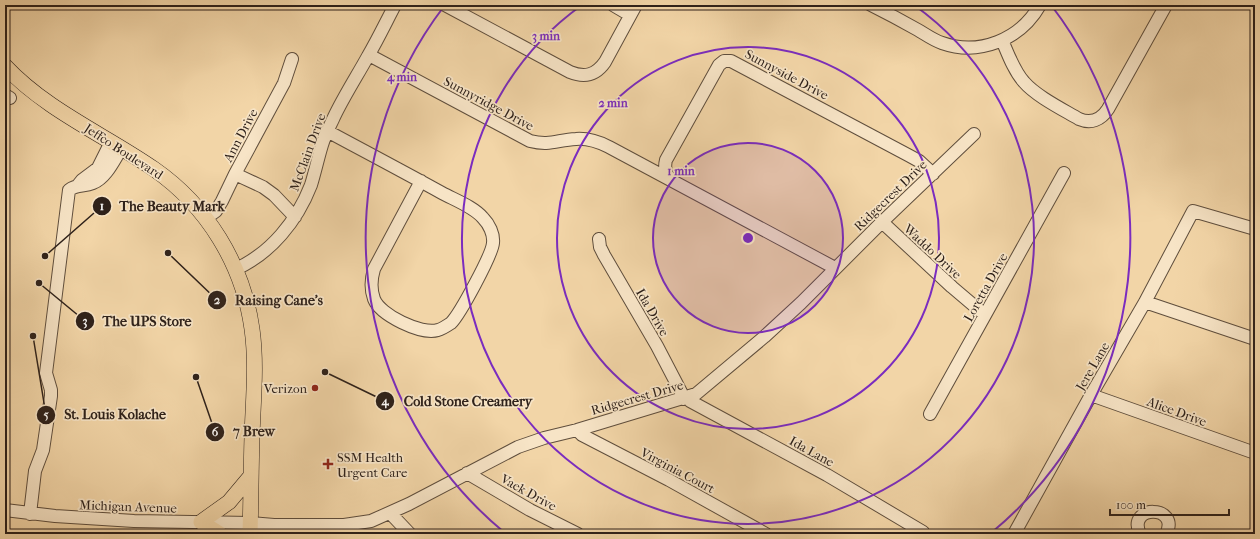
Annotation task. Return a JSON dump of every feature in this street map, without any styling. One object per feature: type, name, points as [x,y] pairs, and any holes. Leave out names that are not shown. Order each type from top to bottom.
[{"type":"main road","name":"Jeffco Boulevard","points":[[5,66],[23,83],[59,110],[149,165],[167,178],[206,218],[221,240],[236,269],[247,303],[254,344],[250,529]]},
{"type":"main road","points":[[220,534],[201,522],[229,502],[250,477]]},
{"type":"street","name":"McClain Drive","points":[[236,269],[246,265],[269,247],[283,233],[295,217],[311,185],[327,131],[395,5]]},
{"type":"street","points":[[445,5],[570,72],[585,76],[594,74],[601,68],[633,10],[613,5]]},
{"type":"street","points":[[872,5],[935,40],[961,47],[989,45],[1002,40],[1021,28],[1031,18],[1040,5]]},
{"type":"street","points":[[1002,40],[1018,73],[1031,89],[1079,119],[1088,121],[1095,120],[1102,116],[1108,109],[1166,5]]},
{"type":"street","name":"Sunnyridge Drive","points":[[369,54],[530,141],[546,144],[576,139],[590,140],[609,147],[835,268]]},
{"type":"street","name":"Ann Drive","points":[[206,218],[219,206],[284,84],[292,59]]},
{"type":"street","name":"Sunnyside Drive","points":[[671,180],[665,171],[664,166],[666,160],[719,65],[724,61],[731,61],[908,155],[918,161],[933,174]]},
{"type":"street","points":[[327,131],[421,181],[476,211],[484,218],[492,234],[493,241],[488,259],[460,311],[451,323],[439,330],[428,332],[416,329],[382,310],[374,300],[371,290],[371,279],[374,269],[421,181]]},
{"type":"street","name":"Ridgecrest Drive","points":[[250,529],[274,525],[353,524],[371,521],[390,513],[518,447],[544,438],[577,430],[696,394],[710,384],[764,337],[974,134]]},
{"type":"street","points":[[30,514],[35,471],[43,450],[51,396],[51,390],[46,372],[69,190],[78,185],[82,180],[98,168],[116,145]]},
{"type":"street","name":"Loretta Drive","points":[[930,414],[1064,173]]},
{"type":"street","points":[[235,174],[263,187],[274,195],[295,217]]},
{"type":"street","name":"Jere Lane","points":[[1014,534],[1091,395],[1145,302],[1193,211],[1255,229]]},
{"type":"street","name":"Waddo Drive","points":[[882,222],[952,287],[985,315]]},
{"type":"street","name":"Ida Drive","points":[[599,239],[600,247],[604,255],[657,346],[685,398]]},
{"type":"street","points":[[1145,302],[1255,339]]},
{"type":"street","name":"Alice Drive","points":[[1091,395],[1255,453]]},
{"type":"street","name":"Ida Lane","points":[[685,398],[827,475],[923,532]]},
{"type":"street","name":"Virginia Court","points":[[577,430],[582,435],[669,480],[766,534]]},
{"type":"street","name":"Vaek Drive","points":[[467,473],[530,510],[578,534]]},
{"type":"street","name":"Michigan Avenue","points":[[5,510],[30,514],[81,518],[134,521],[201,522],[250,529]]},
{"type":"street","points":[[1140,534],[1138,527],[1140,518],[1148,512],[1153,511],[1158,512],[1166,518],[1168,527],[1166,534]]},
{"type":"street","points":[[390,513],[410,534]]},
{"type":"place","name":"Raising Cane's","points":[[168,253]]},
{"type":"place","name":"The Beauty Mark","points":[[45,256]]},
{"type":"place","name":"The UPS Store","points":[[39,283]]},
{"type":"place","name":"St. Louis Kolache","points":[[33,336]]},
{"type":"place","name":"Cold Stone Creamery","points":[[325,372]]},
{"type":"place","name":"7 Brew","points":[[196,377]]},
{"type":"place","name":"Verizon","points":[[315,388]]},
{"type":"place","name":"SSM Health Urgent Care","points":[[328,464]]}]
